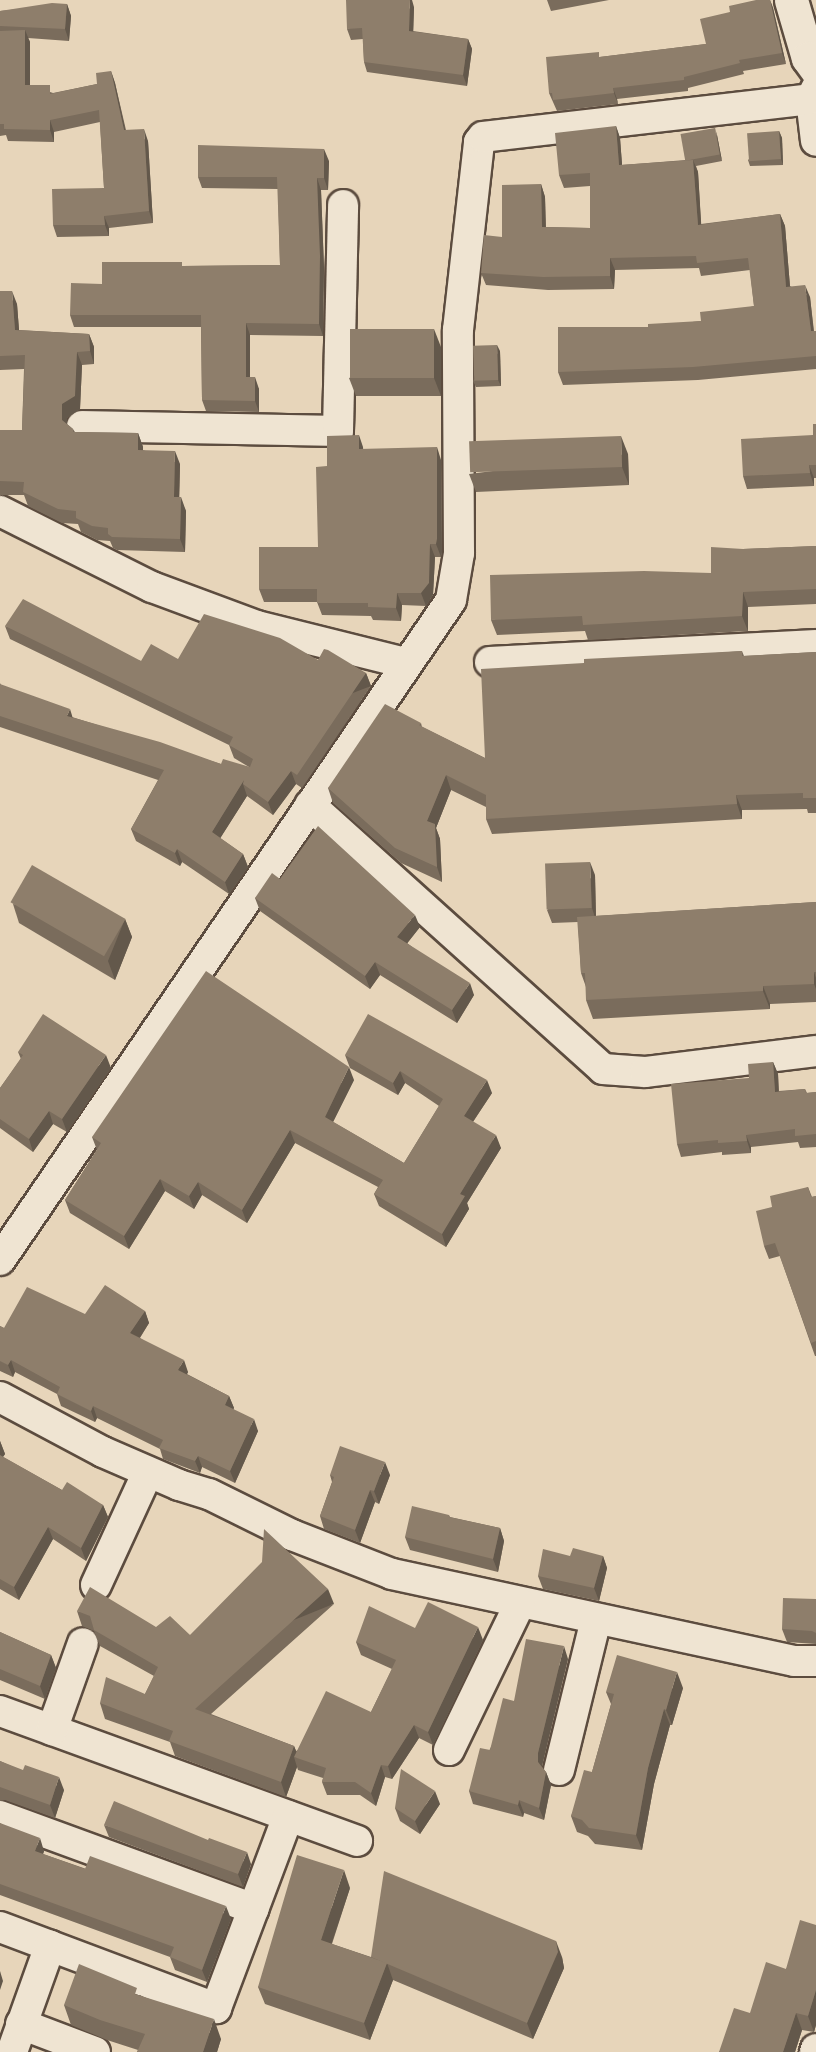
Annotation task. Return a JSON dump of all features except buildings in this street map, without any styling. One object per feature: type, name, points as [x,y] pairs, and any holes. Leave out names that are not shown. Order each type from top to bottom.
[{"type":"street","points":[[791,0],[814,86],[816,141]]},
{"type":"street","points":[[0,1260],[405,663],[451,600],[459,553],[447,330],[477,147],[483,137],[814,86]]},
{"type":"street","points":[[82,426],[338,431],[353,330],[343,205]]},
{"type":"street","points":[[0,511],[152,587],[258,626],[405,663]]},
{"type":"street","points":[[490,662],[816,645]]},
{"type":"street","points":[[310,804],[603,1069],[645,1072],[816,1051]]},
{"type":"street","points":[[0,1397],[103,1452],[148,1472],[209,1494],[292,1535],[392,1574],[794,1661],[816,1661]]},
{"type":"street","points":[[96,1585],[148,1472]]},
{"type":"street","points":[[449,1750],[520,1603]]},
{"type":"street","points":[[560,1770],[596,1619]]},
{"type":"street","points":[[52,1730],[83,1643]]},
{"type":"street","points":[[0,1711],[357,1841]]},
{"type":"street","points":[[0,1816],[254,1909]]},
{"type":"street","points":[[0,1927],[216,2008],[288,1816]]},
{"type":"street","points":[[12,2052],[50,1946]]},
{"type":"street","points":[[21,2024],[94,2052]]}]
